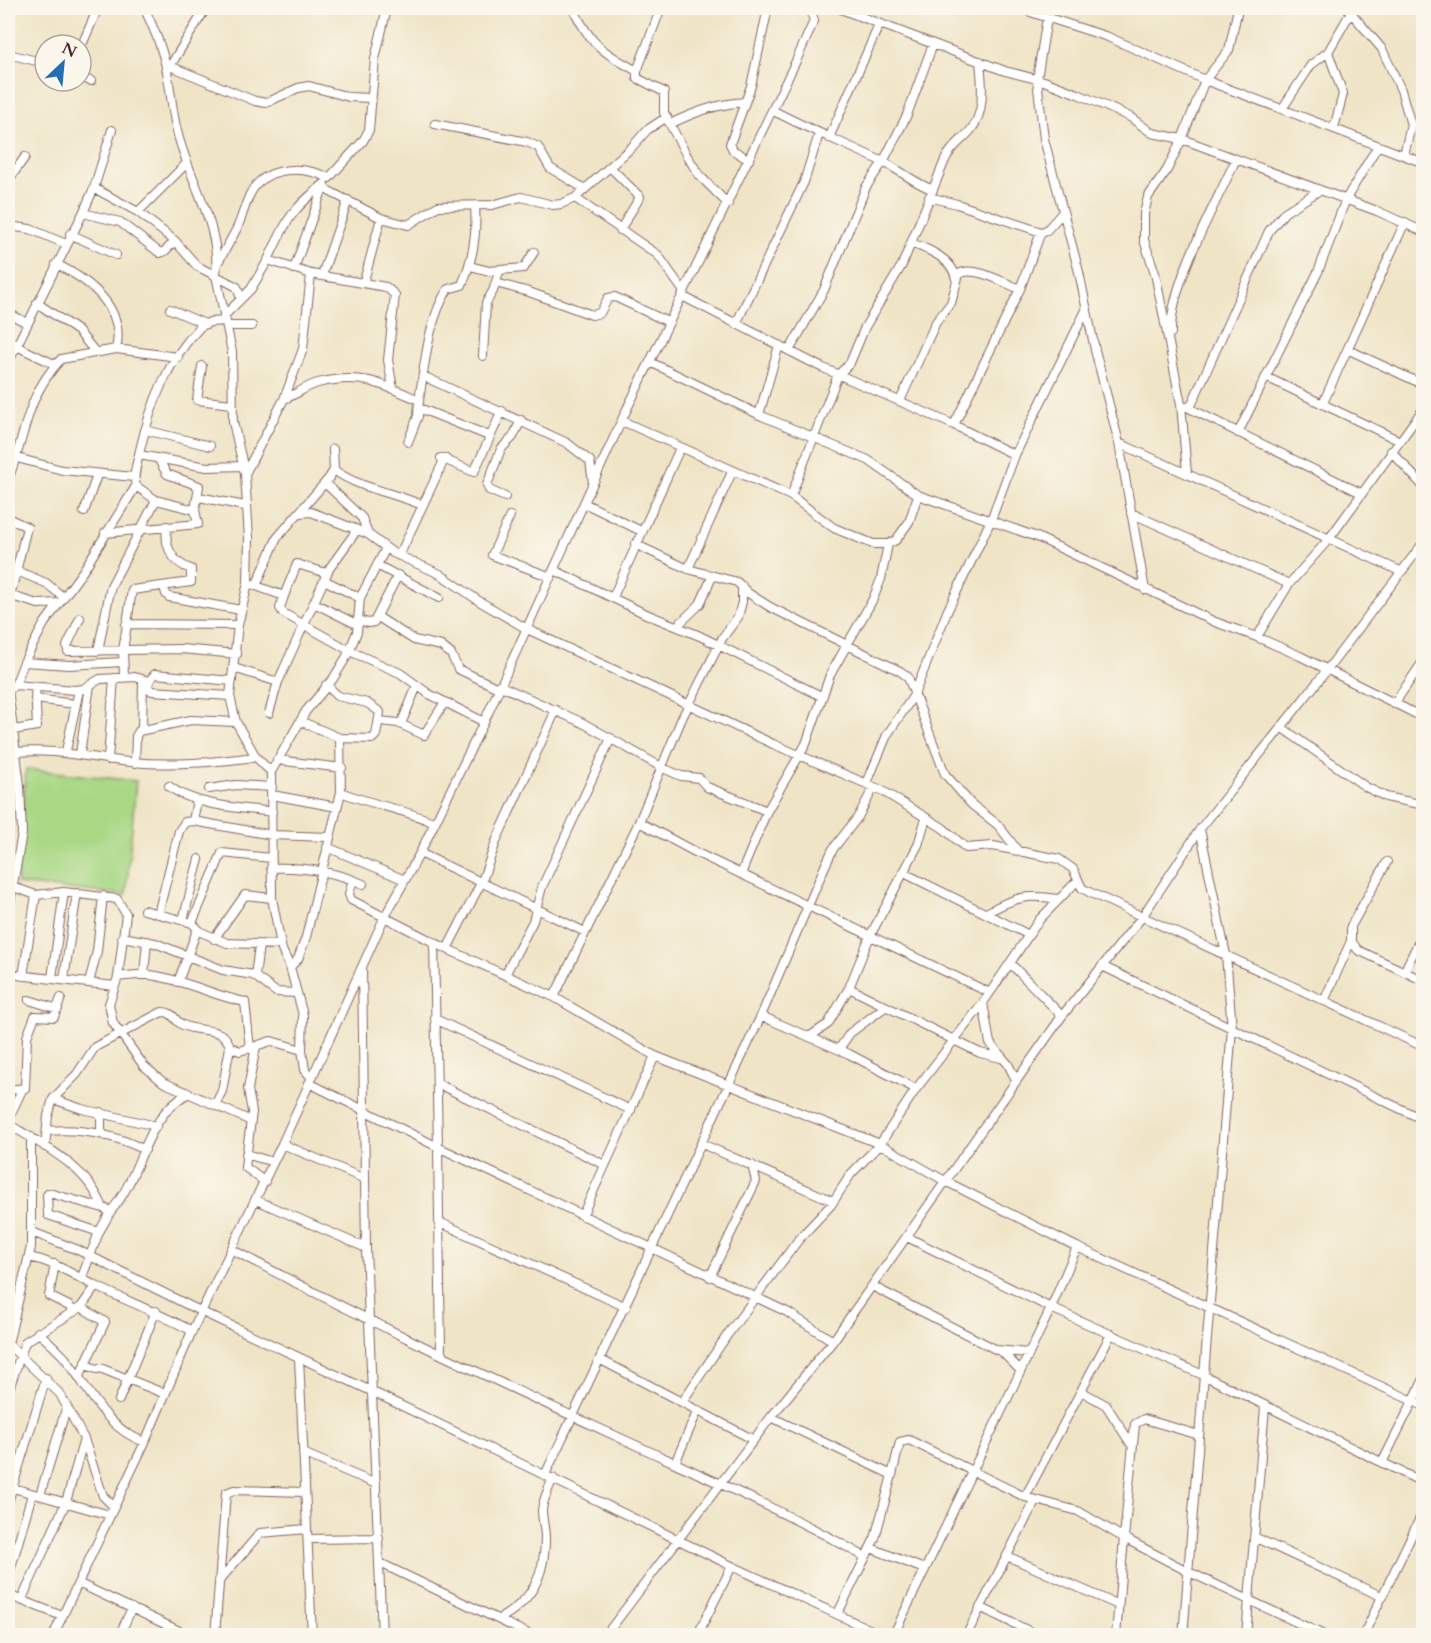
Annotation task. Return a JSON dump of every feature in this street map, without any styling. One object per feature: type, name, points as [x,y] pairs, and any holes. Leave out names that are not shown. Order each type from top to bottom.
[{"type":"street","points":[[87,33],[98,8]]},
{"type":"street","points":[[144,8],[169,69],[177,132],[187,163],[200,191],[217,265],[216,275],[232,352],[233,422],[244,470],[252,584]]},
{"type":"street","points":[[169,69],[206,8]]},
{"type":"street","points":[[225,321],[261,275],[288,216],[296,206],[325,183],[363,141],[369,130],[375,59],[387,8]]},
{"type":"street","points":[[573,8],[593,43],[602,52],[637,71]]},
{"type":"street","points":[[661,8],[637,71],[637,78],[664,92],[663,109],[700,176],[728,204]]},
{"type":"street","points":[[748,160],[733,150],[730,144],[751,86],[768,8]]},
{"type":"street","points":[[810,8],[814,21]]},
{"type":"street","points":[[53,1635],[145,1442],[163,1394],[265,1182],[384,918],[420,854],[484,722],[668,322],[728,204],[819,8]]},
{"type":"street","points":[[838,8],[879,25],[1037,79],[1130,117],[1152,133],[1182,139],[1347,199],[1424,232]]},
{"type":"street","points":[[1018,8],[1032,10],[1045,18],[1108,37],[1205,80],[1424,163]]},
{"type":"street","points":[[1046,8],[1037,79],[1044,139],[1088,308],[1095,350],[1119,443],[1145,590]]},
{"type":"street","points":[[1186,473],[1185,406],[1155,273],[1144,240],[1144,214],[1149,197],[1167,170],[1182,139],[1205,80],[1230,47],[1238,8]]},
{"type":"street","points":[[1282,109],[1311,65],[1328,52],[1349,10],[1382,49],[1401,90],[1411,125],[1404,155]]},
{"type":"street","points":[[829,138],[879,25]]},
{"type":"street","points":[[789,351],[824,290],[866,187],[883,162],[907,115],[933,44]]},
{"type":"street","points":[[1328,52],[1343,94],[1334,128]]},
{"type":"street","points":[[8,54],[33,60]]},
{"type":"street","points":[[791,496],[838,375],[853,357],[864,327],[899,272],[948,153],[973,127],[982,99],[980,61]]},
{"type":"street","points":[[169,69],[266,103],[309,86],[349,97],[371,98]]},
{"type":"street","points":[[217,265],[238,227],[254,188],[260,181],[286,171],[305,170],[348,200],[381,219],[408,225],[438,206],[475,207],[521,197],[553,205],[575,198],[610,167],[647,129],[723,103],[745,102]]},
{"type":"street","points":[[772,110],[883,162],[930,193],[957,204],[1041,232],[1047,230],[1062,213]]},
{"type":"street","points":[[435,124],[527,142],[538,147],[550,168],[585,189]]},
{"type":"street","points":[[8,363],[12,344],[27,323],[70,234],[83,213],[94,188],[112,130]]},
{"type":"street","points":[[736,324],[804,182],[819,134]]},
{"type":"street","points":[[1238,433],[1318,272],[1347,199],[1377,147]]},
{"type":"street","points":[[8,181],[11,169],[25,157]]},
{"type":"street","points":[[1172,351],[1171,314],[1174,298],[1236,159]]},
{"type":"street","points":[[138,212],[187,163]]},
{"type":"street","points":[[610,167],[640,197],[620,230]]},
{"type":"street","points":[[294,269],[325,183]]},
{"type":"street","points":[[94,188],[138,212],[175,241],[198,266],[237,287],[241,299]]},
{"type":"street","points":[[1185,406],[1269,231],[1285,212],[1320,190]]},
{"type":"street","points":[[575,198],[658,255],[683,294],[736,324],[838,375],[954,424],[1015,455]]},
{"type":"street","points":[[322,275],[348,200]]},
{"type":"street","points":[[408,442],[419,404],[429,341],[442,297],[448,289],[462,285],[470,266],[476,240],[475,207]]},
{"type":"street","points":[[83,213],[120,222],[160,253],[175,241]]},
{"type":"street","points":[[364,281],[381,219]]},
{"type":"street","points":[[1323,403],[1349,350],[1405,222]]},
{"type":"street","points":[[8,226],[30,229],[66,244]]},
{"type":"street","points":[[954,424],[1020,289],[1041,232]]},
{"type":"street","points":[[70,234],[116,255]]},
{"type":"street","points":[[900,401],[936,322],[951,303],[956,279],[954,269],[949,263],[910,243]]},
{"type":"street","points":[[470,266],[489,271],[524,268],[534,252]]},
{"type":"street","points":[[268,260],[311,274],[364,281],[386,287],[395,295],[388,360],[393,389]]},
{"type":"street","points":[[56,264],[90,284],[107,302],[117,321],[120,335],[116,349]]},
{"type":"street","points":[[483,356],[486,303],[500,269]]},
{"type":"street","points":[[956,279],[962,272],[968,271],[1020,289]]},
{"type":"street","points":[[244,470],[284,399],[303,349],[311,274]]},
{"type":"street","points":[[496,283],[529,292],[592,315],[600,313],[609,298],[615,297],[668,322]]},
{"type":"street","points":[[37,303],[78,331],[96,353]]},
{"type":"street","points":[[499,1619],[523,1603],[536,1587],[542,1571],[545,1536],[542,1510],[549,1477],[573,1416],[729,1086],[833,849],[854,824],[887,735],[914,695],[948,612],[991,520],[1015,455],[1052,386],[1088,308]]},
{"type":"street","points":[[170,309],[205,324]]},
{"type":"street","points":[[8,313],[27,323]]},
{"type":"street","points":[[8,913],[22,833],[20,786],[10,709],[10,689],[61,600],[83,571],[135,481],[145,430],[160,384],[178,357],[195,332],[205,324],[225,321],[252,326]]},
{"type":"street","points":[[12,344],[56,365]]},
{"type":"street","points":[[759,415],[778,345]]},
{"type":"street","points":[[8,478],[17,458],[26,417],[40,388],[64,357],[116,349],[178,357]]},
{"type":"street","points":[[1349,350],[1424,385]]},
{"type":"street","points":[[650,362],[759,415],[868,460],[918,495],[1036,537],[1215,622],[1257,637],[1424,718]]},
{"type":"street","points":[[202,366],[197,400],[232,404]]},
{"type":"street","points":[[423,376],[450,391],[502,411],[567,443],[591,464],[593,485]]},
{"type":"street","points":[[1266,377],[1398,441]]},
{"type":"street","points":[[284,399],[317,383],[374,380],[419,404],[489,436]]},
{"type":"street","points":[[1185,406],[1361,493]]},
{"type":"street","points":[[1257,637],[1289,585],[1329,539],[1424,408]]},
{"type":"street","points":[[399,556],[443,458],[474,472],[502,411]]},
{"type":"street","points":[[505,497],[489,490],[487,484],[501,449],[513,437],[521,420]]},
{"type":"street","points":[[622,421],[732,472],[791,496],[834,528],[864,541],[888,544]]},
{"type":"street","points":[[145,430],[210,446]]},
{"type":"street","points":[[1119,443],[1401,572]]},
{"type":"street","points":[[613,597],[680,448]]},
{"type":"street","points":[[271,772],[256,757],[236,722],[230,696],[237,654],[238,624],[252,584],[277,538],[301,513],[334,470],[333,449]]},
{"type":"street","points":[[1391,451],[1424,487]]},
{"type":"street","points":[[139,455],[159,460],[244,470]]},
{"type":"street","points":[[17,458],[45,466],[135,481],[156,500],[195,510]]},
{"type":"street","points":[[105,533],[167,526],[196,526],[198,523],[195,510],[199,497],[198,485],[167,474],[159,460]]},
{"type":"street","points":[[334,470],[362,487],[372,486],[402,500],[422,505]]},
{"type":"street","points":[[688,569],[732,472]]},
{"type":"street","points":[[84,512],[97,475]]},
{"type":"street","points":[[325,483],[362,518],[368,534]]},
{"type":"street","points":[[741,873],[767,812],[801,755],[821,696],[878,586],[888,544],[902,534],[918,495]]},
{"type":"street","points":[[199,497],[245,506]]},
{"type":"street","points":[[98,651],[111,586],[156,500]]},
{"type":"street","points":[[584,503],[641,531]]},
{"type":"street","points":[[301,513],[311,512],[368,534],[399,556],[440,574],[479,601],[527,629],[870,785],[926,818],[969,849],[993,846],[1059,859],[1073,869],[1084,889],[1424,1047]]},
{"type":"street","points":[[1131,513],[1289,585]]},
{"type":"street","points":[[510,516],[492,556],[552,574],[613,597],[719,645],[821,696]]},
{"type":"street","points":[[8,518],[27,527],[17,572],[9,595],[38,604],[61,600]]},
{"type":"street","points":[[124,677],[123,651],[132,590],[190,584],[192,571],[178,564],[167,544],[167,526]]},
{"type":"street","points":[[269,713],[278,682],[325,577],[357,530]]},
{"type":"street","points":[[605,1635],[722,1485],[771,1417],[833,1341],[1062,1016],[1142,917],[1200,829],[1327,670],[1424,542]]},
{"type":"street","points":[[635,544],[688,569],[712,577],[731,579],[770,607],[848,644],[908,677],[945,774],[970,804],[998,825],[1019,851]]},
{"type":"street","points":[[386,548],[360,598],[358,623],[349,651],[313,700],[271,772],[272,898],[281,945],[290,967],[304,1022],[302,1050],[305,1070],[310,1080],[364,1111],[438,1147],[654,1248],[756,1299],[788,1312],[833,1341]]},
{"type":"street","points":[[360,598],[325,577],[297,564],[284,596],[282,612],[349,651],[400,673],[444,702],[484,722]]},
{"type":"street","points":[[377,565],[439,598]]},
{"type":"street","points":[[17,572],[46,583],[61,600]]},
{"type":"street","points":[[314,603],[358,623],[369,624],[378,616],[398,575]]},
{"type":"street","points":[[677,626],[700,604],[712,577]]},
{"type":"street","points":[[252,584],[284,596]]},
{"type":"street","points":[[554,997],[639,822],[719,645],[741,611],[742,586]]},
{"type":"street","points":[[164,587],[165,594],[169,597],[241,610]]},
{"type":"street","points":[[378,616],[407,637],[441,646],[452,654],[458,669],[556,710],[663,768],[683,776],[699,778],[707,787],[767,812]]},
{"type":"street","points":[[80,618],[67,651],[195,649],[237,654]]},
{"type":"street","points":[[126,624],[238,624]]},
{"type":"street","points":[[1394,704],[1424,660]]},
{"type":"street","points":[[24,662],[69,665],[123,662]]},
{"type":"street","points":[[234,668],[278,682]]},
{"type":"street","points":[[142,730],[146,681],[155,674],[232,681]]},
{"type":"street","points":[[171,692],[174,675]]},
{"type":"street","points":[[10,689],[35,687],[80,690],[100,679],[135,677],[146,681],[150,690],[230,696]]},
{"type":"street","points":[[108,760],[114,678]]},
{"type":"street","points":[[80,754],[90,685]]},
{"type":"street","points":[[300,721],[340,738],[372,739],[376,735],[380,721],[378,708],[338,696],[326,685]]},
{"type":"street","points":[[401,724],[417,686]]},
{"type":"street","points":[[14,729],[37,726],[35,687]]},
{"type":"street","points":[[66,751],[80,690]]},
{"type":"street","points":[[35,699],[75,704]]},
{"type":"street","points":[[380,721],[401,724],[425,734],[444,702]]},
{"type":"street","points":[[447,949],[482,881],[497,840],[556,710]]},
{"type":"street","points":[[135,763],[136,736],[142,730],[191,720],[236,722]]},
{"type":"street","points":[[1281,727],[1366,787],[1386,797],[1424,805]]},
{"type":"street","points":[[290,967],[298,959],[306,937],[323,871],[328,837],[341,792],[340,738]]},
{"type":"street","points":[[505,975],[533,921],[542,887],[611,738]]},
{"type":"street","points":[[16,752],[66,751],[135,763],[196,764],[256,757]]},
{"type":"street","points":[[277,760],[342,768]]},
{"type":"street","points":[[209,789],[236,785],[337,807]]},
{"type":"street","points":[[8,787],[20,786]]},
{"type":"street","points":[[169,786],[181,795],[197,800],[272,812]]},
{"type":"street","points":[[341,792],[365,802],[397,807],[435,823]]},
{"type":"street","points":[[193,821],[197,800]]},
{"type":"street","points":[[809,1038],[828,1024],[849,988],[870,936],[918,845],[926,818]]},
{"type":"street","points":[[158,914],[179,831],[185,822],[193,821],[272,836],[328,837]]},
{"type":"street","points":[[639,822],[988,992]]},
{"type":"street","points":[[1184,1635],[1198,1435],[1232,1028],[1226,955],[1200,829]]},
{"type":"street","points":[[327,847],[405,880]]},
{"type":"street","points":[[178,982],[194,927],[222,853],[323,871],[363,884]]},
{"type":"street","points":[[420,854],[482,881],[585,932]]},
{"type":"street","points":[[183,920],[199,859]]},
{"type":"street","points":[[1324,1001],[1351,941],[1351,926],[1388,862]]},
{"type":"street","points":[[8,865],[17,868]]},
{"type":"street","points":[[903,873],[988,912],[1029,935]]},
{"type":"street","points":[[353,879],[349,894],[351,900],[447,949],[554,997],[655,1056],[880,1144],[945,1181],[1077,1247],[1209,1305],[1424,1406]]},
{"type":"street","points":[[682,1402],[728,1334],[812,1224],[833,1201],[851,1174],[880,1144],[916,1089],[983,1003],[988,992],[1029,935],[1058,899],[1078,880]]},
{"type":"street","points":[[13,887],[36,895],[64,892],[117,899],[125,912],[116,981],[109,1010],[110,1019],[153,1074],[187,1094],[251,1121]]},
{"type":"street","points":[[52,978],[64,892]]},
{"type":"street","points":[[64,979],[76,893]]},
{"type":"street","points":[[23,976],[36,895]]},
{"type":"street","points":[[214,939],[245,895],[272,898]]},
{"type":"street","points":[[988,912],[1005,902],[1026,895],[1058,899]]},
{"type":"street","points":[[89,982],[96,951],[103,896]]},
{"type":"street","points":[[144,910],[183,920],[214,939],[236,945],[281,945]]},
{"type":"street","points":[[1404,972],[1424,931]]},
{"type":"street","points":[[122,937],[147,941],[223,970],[255,976],[273,991],[297,993]]},
{"type":"street","points":[[144,975],[147,941]]},
{"type":"street","points":[[1351,941],[1358,950],[1424,981]]},
{"type":"street","points":[[434,942],[441,1352]]},
{"type":"street","points":[[255,976],[259,946]]},
{"type":"street","points":[[1011,963],[1062,1016]]},
{"type":"street","points":[[362,965],[368,1321],[382,1635]]},
{"type":"street","points":[[1102,966],[1424,1120]]},
{"type":"street","points":[[8,974],[89,982],[116,981],[144,975],[178,982],[216,996],[246,1002],[253,1047],[248,1089],[251,1121],[245,1167],[265,1182]]},
{"type":"street","points":[[849,988],[989,1057],[1001,1058]]},
{"type":"street","points":[[62,998],[54,1017],[37,1016],[32,1022],[27,1037],[26,1084],[8,1122],[85,1177],[107,1210]]},
{"type":"street","points":[[29,1000],[58,1009]]},
{"type":"street","points":[[983,1003],[990,1043],[1008,1064],[1016,1080]]},
{"type":"street","points":[[839,1049],[850,1033],[885,1007]]},
{"type":"street","points":[[45,1147],[53,1099],[77,1074],[95,1047],[155,1015],[167,1012],[183,1025],[220,1034],[227,1039],[230,1047],[222,1091],[215,1105]]},
{"type":"street","points":[[761,1016],[839,1049],[916,1089]]},
{"type":"street","points":[[435,1019],[631,1110]]},
{"type":"street","points":[[230,1047],[239,1050],[271,1041],[302,1050]]},
{"type":"street","points":[[582,1216],[655,1056]]},
{"type":"street","points":[[438,1084],[605,1165]]},
{"type":"street","points":[[8,1090],[22,1090]]},
{"type":"street","points":[[82,1277],[107,1210],[137,1168],[168,1106],[187,1094]]},
{"type":"street","points":[[53,1099],[156,1126]]},
{"type":"street","points":[[100,1112],[100,1125],[105,1136]]},
{"type":"street","points":[[47,1131],[81,1129],[145,1150]]},
{"type":"street","points":[[31,1137],[32,1232],[29,1257],[8,1332],[8,1344],[46,1378],[60,1394],[84,1439],[104,1496],[112,1511]]},
{"type":"street","points":[[282,1144],[365,1179]]},
{"type":"street","points":[[702,1144],[833,1201]]},
{"type":"street","points":[[246,1154],[273,1162]]},
{"type":"street","points":[[710,1277],[756,1181],[753,1165]]},
{"type":"street","points":[[99,1232],[49,1215],[47,1195],[49,1193],[107,1210]]},
{"type":"street","points":[[256,1200],[366,1248]]},
{"type":"street","points":[[439,1222],[626,1307]]},
{"type":"street","points":[[32,1232],[91,1256],[202,1312],[680,1539],[732,1566],[884,1635]]},
{"type":"street","points":[[907,1236],[1051,1308],[1203,1376],[1424,1483]]},
{"type":"street","points":[[893,1635],[1051,1308],[1077,1247]]},
{"type":"street","points":[[233,1250],[368,1321],[441,1352],[722,1485],[865,1557]]},
{"type":"street","points":[[29,1257],[55,1264],[96,1286],[156,1311],[192,1331]]},
{"type":"street","points":[[55,1264],[49,1294],[105,1320],[79,1377]]},
{"type":"street","points":[[8,1392],[25,1342],[78,1309],[96,1286]]},
{"type":"street","points":[[872,1286],[1002,1352],[1020,1370]]},
{"type":"street","points":[[119,1400],[156,1311]]},
{"type":"street","points":[[38,1332],[66,1360],[116,1426],[131,1437],[145,1442]]},
{"type":"street","points":[[1025,1497],[1111,1334]]},
{"type":"street","points":[[1002,1352],[1028,1353]]},
{"type":"street","points":[[299,1358],[312,1635]]},
{"type":"street","points":[[601,1360],[754,1440]]},
{"type":"street","points":[[85,1365],[100,1368],[163,1394]]},
{"type":"street","points":[[8,1502],[46,1378]]},
{"type":"street","points":[[1383,1463],[1424,1379]]},
{"type":"street","points":[[1081,1391],[1106,1405],[1131,1444]]},
{"type":"street","points":[[1246,1635],[1265,1407]]},
{"type":"street","points":[[8,1578],[66,1409]]},
{"type":"street","points":[[675,1463],[698,1410]]},
{"type":"street","points":[[771,1417],[892,1475]]},
{"type":"street","points":[[1116,1635],[1131,1444],[1135,1424],[1140,1419],[1198,1435]]},
{"type":"street","points":[[22,1599],[66,1503],[84,1439]]},
{"type":"street","points":[[838,1613],[871,1548],[880,1522],[897,1447],[904,1440],[1025,1497],[1078,1511],[1189,1572],[1326,1635]]},
{"type":"street","points":[[303,1453],[376,1484]]},
{"type":"street","points":[[13,1488],[66,1503],[112,1511]]},
{"type":"street","points":[[215,1635],[226,1493],[234,1490],[305,1492]]},
{"type":"street","points":[[966,1635],[1035,1501]]},
{"type":"street","points":[[1363,1635],[1424,1509]]},
{"type":"street","points":[[218,1581],[260,1533],[267,1531],[379,1538]]},
{"type":"street","points":[[1254,1537],[1383,1597]]},
{"type":"street","points":[[871,1548],[924,1569]]},
{"type":"street","points":[[1007,1556],[1118,1605]]},
{"type":"street","points":[[380,1563],[533,1635]]},
{"type":"street","points":[[697,1635],[732,1566]]},
{"type":"street","points":[[78,1583],[184,1634]]},
{"type":"street","points":[[8,1595],[62,1616]]},
{"type":"street","points":[[980,1607],[1039,1635]]},
{"type":"street","points":[[119,1635],[132,1608]]},
{"type":"green space","points":[[26,769],[136,781],[126,895],[17,884]]}]
